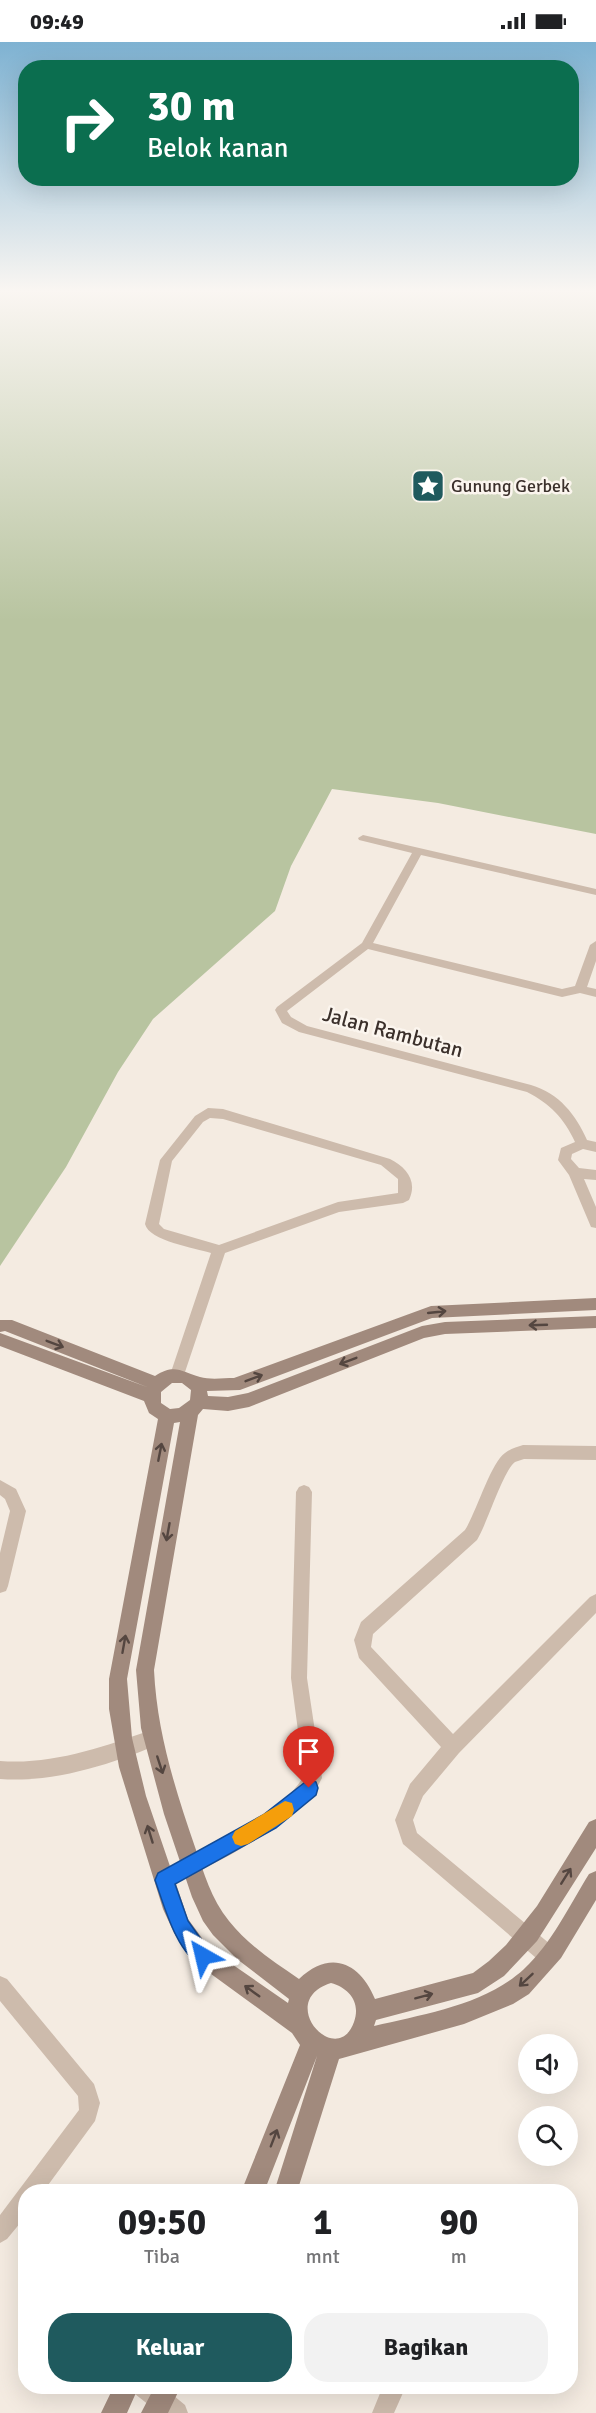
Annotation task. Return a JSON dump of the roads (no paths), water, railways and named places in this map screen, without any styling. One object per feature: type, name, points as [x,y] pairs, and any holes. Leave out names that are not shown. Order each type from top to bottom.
[{"type":"street","points":[[363,838],[596,892]]},
{"type":"street","points":[[418,851],[366,945],[561,993],[580,989],[596,993]]},
{"type":"street","name":"Jalan Rambutan","points":[[366,945],[286,1005],[281,1010],[286,1020],[303,1029],[531,1089],[548,1096],[566,1111],[582,1144]]},
{"type":"street","points":[[580,989],[596,945]]},
{"type":"street","points":[[208,1113],[223,1114],[385,1162],[394,1167],[407,1183],[404,1196],[398,1199],[338,1207],[219,1250],[160,1233],[152,1227],[166,1160],[199,1119],[208,1113]]},
{"type":"street","points":[[596,1147],[582,1144],[570,1147],[564,1156],[566,1165],[575,1173],[596,1223]]},
{"type":"street","points":[[575,1173],[596,1175]]},
{"type":"street","points":[[177,1375],[219,1250]]},
{"type":"street","points":[[154,1390],[170,1376],[177,1375],[196,1383],[234,1385],[431,1312],[596,1305]]},
{"type":"street","points":[[167,1416],[194,1407],[243,1401],[422,1332],[445,1328],[596,1322]]},
{"type":"street","points":[[0,1326],[6,1325],[154,1390]]},
{"type":"street","points":[[0,1338],[154,1390]]},
{"type":"street","points":[[196,1383],[200,1389],[194,1407],[145,1670],[144,1702],[151,1739],[210,1915],[233,1944],[301,1994]]},
{"type":"street","points":[[154,1390],[155,1408],[167,1416]]},
{"type":"street","points":[[167,1416],[118,1679],[118,1712],[124,1748],[164,1880],[181,1926],[203,1956],[323,2040],[360,2035],[367,2012],[366,2001],[357,1983],[340,1973],[331,1972],[313,1978],[301,1994],[297,2015],[323,2040]]},
{"type":"street","points":[[453,1746],[365,1652],[361,1644],[362,1636],[367,1628],[471,1535],[479,1522],[502,1467],[509,1458],[523,1452],[596,1453]]},
{"type":"street","points":[[0,1487],[11,1494],[18,1511],[0,1586]]},
{"type":"street","points":[[164,1880],[270,1821],[297,1802],[309,1788],[313,1778],[299,1678],[304,1492]]},
{"type":"street","points":[[549,1956],[409,1838],[404,1829],[404,1820],[411,1799],[453,1746],[596,1602]]},
{"type":"street","points":[[0,1770],[13,1772],[39,1770],[151,1739]]},
{"type":"street","points":[[367,2012],[478,1982],[492,1973],[508,1959],[527,1936],[596,1829]]},
{"type":"street","points":[[323,2040],[500,2001],[522,1985],[549,1956],[596,1881]]},
{"type":"street","points":[[0,1986],[87,2091],[90,2103],[88,2114],[36,2184]]},
{"type":"street","points":[[256,2184],[323,2040]]},
{"type":"street","points":[[287,2184],[323,2040]]},
{"type":"street","points":[[0,2232],[18,2208]]},
{"type":"street","points":[[114,2413],[123,2394]]},
{"type":"street","points":[[383,2413],[391,2394]]},
{"type":"place","name":"Gunung Gerbek","points":[[428,486]]}]
